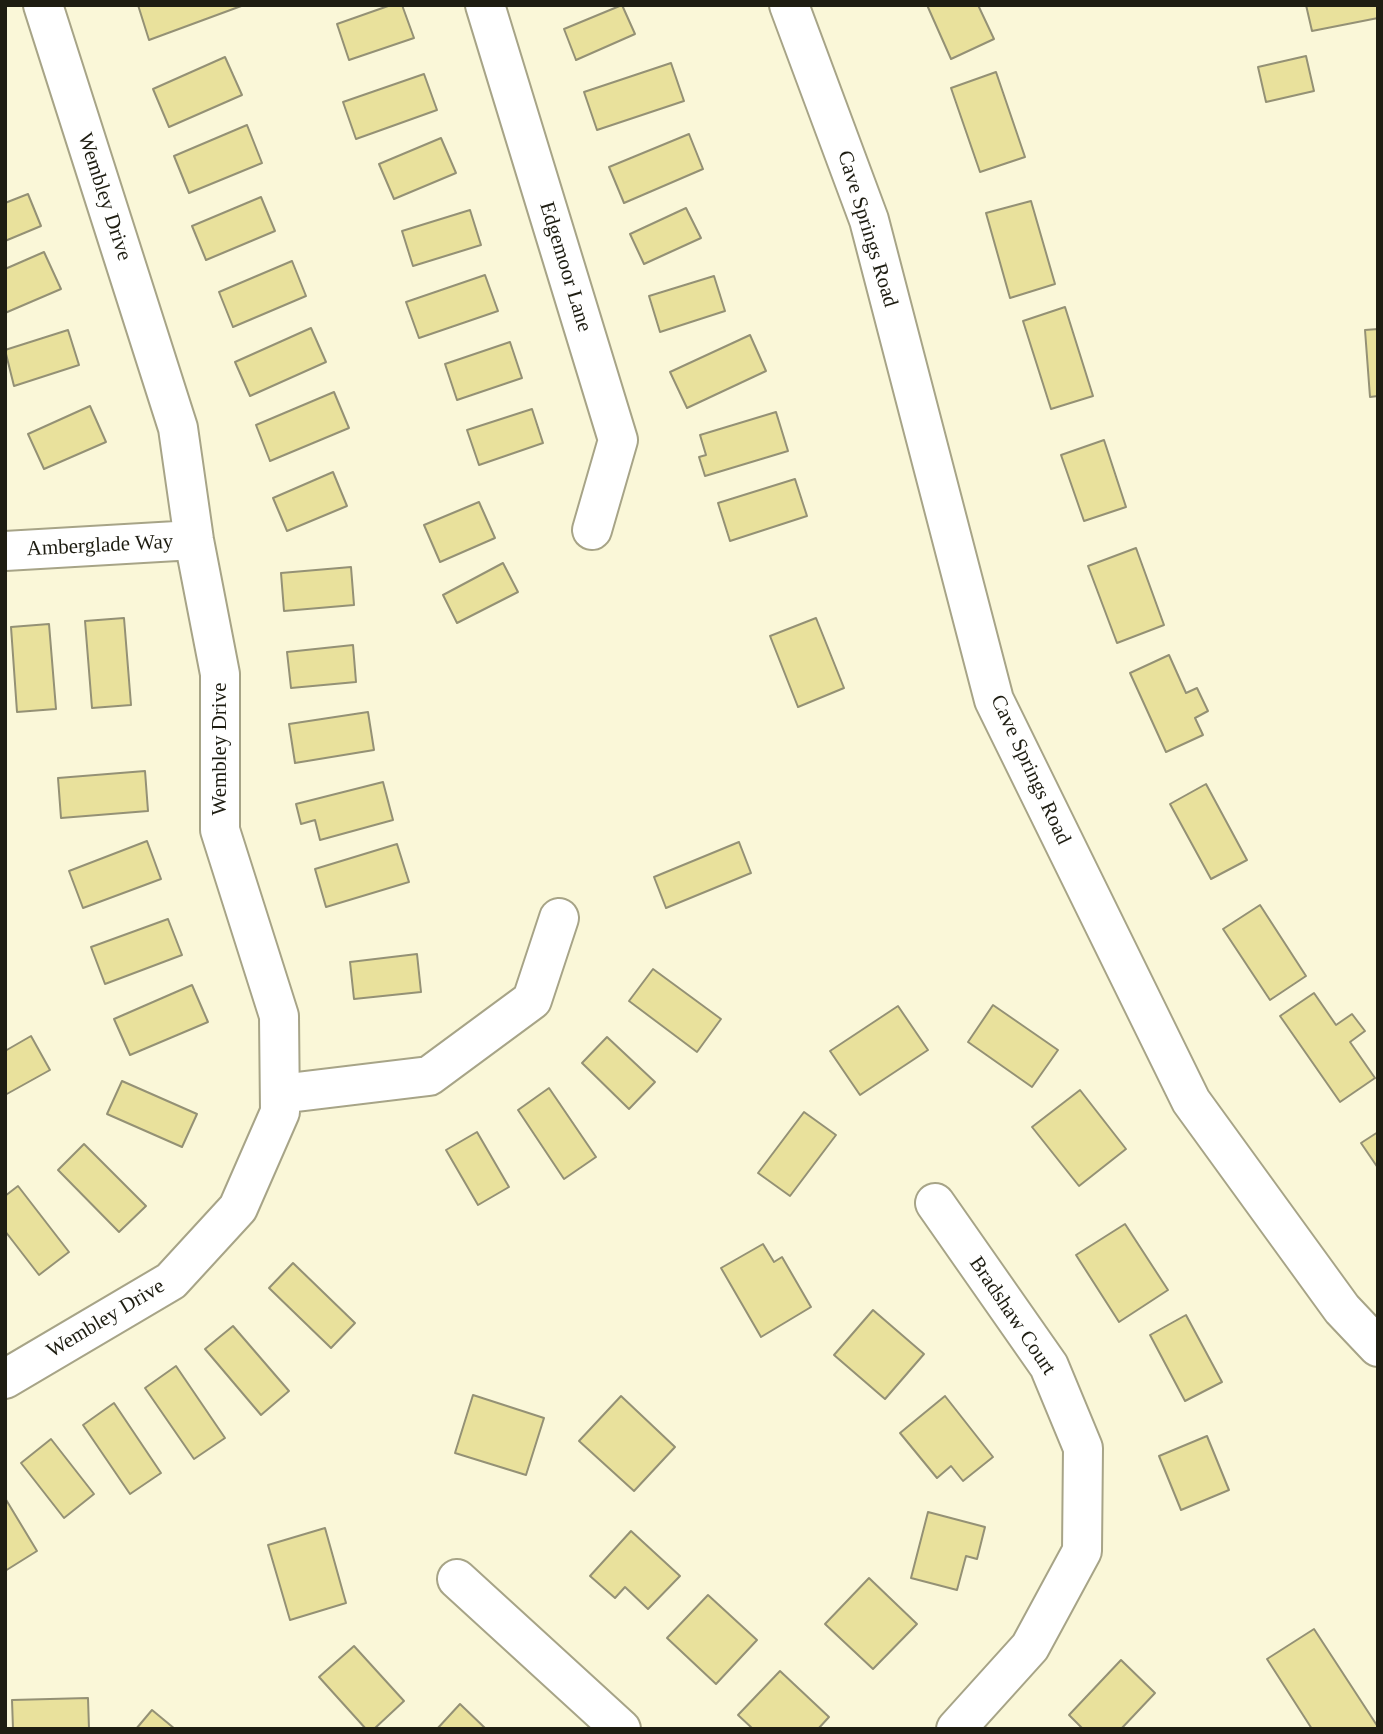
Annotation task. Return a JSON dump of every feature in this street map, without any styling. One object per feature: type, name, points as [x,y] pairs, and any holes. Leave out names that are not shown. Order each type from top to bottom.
[{"type":"street","name":"Wembley Drive","points":[[5,1379],[171,1281],[238,1208],[280,1112],[279,1016],[219,830],[220,674],[194,540],[178,428],[43,5]]},
{"type":"street","name":"Edgemoor Lane","points":[[485,5],[618,440],[592,530]]},
{"type":"street","name":"Cave Springs Road","points":[[789,5],[869,220],[994,700],[1191,1101],[1342,1309],[1378,1347]]},
{"type":"street","name":"Amberglade Way","points":[[5,551],[194,540]]},
{"type":"street","points":[[280,1094],[429,1076],[532,1000],[559,918]]},
{"type":"street","name":"Bradshaw Court","points":[[935,1203],[1049,1366],[1083,1448],[1082,1551],[1030,1647],[956,1729]]},
{"type":"street","points":[[457,1578],[621,1729]]},
{"type":"building","points":[[138,5],[244,5],[149,40]]},
{"type":"building","points":[[391,5],[402,5],[414,38],[349,60],[337,24]]},
{"type":"building","points":[[622,5],[635,34],[576,60],[564,29]]},
{"type":"building","points":[[927,5],[978,5],[994,39],[951,59]]},
{"type":"building","points":[[1306,5],[1378,5],[1378,18],[1312,31]]},
{"type":"building","points":[[1306,56],[1314,91],[1266,102],[1258,67]]},
{"type":"building","points":[[225,57],[242,95],[169,127],[153,89]]},
{"type":"building","points":[[671,63],[684,101],[597,130],[584,92]]},
{"type":"building","points":[[996,72],[1025,157],[980,172],[951,88]]},
{"type":"building","points":[[424,74],[437,110],[356,139],[343,102]]},
{"type":"building","points":[[247,125],[262,163],[189,193],[174,156]]},
{"type":"building","points":[[689,134],[703,169],[624,203],[609,167]]},
{"type":"building","points":[[441,138],[456,173],[394,199],[379,164]]},
{"type":"building","points":[[28,194],[41,226],[5,241],[5,203]]},
{"type":"building","points":[[261,197],[275,231],[206,260],[192,226]]},
{"type":"building","points":[[1031,201],[1055,284],[1010,298],[986,213]]},
{"type":"building","points":[[686,208],[701,238],[644,264],[630,234]]},
{"type":"building","points":[[470,210],[481,245],[413,266],[402,231]]},
{"type":"building","points":[[44,252],[61,289],[5,313],[5,269]]},
{"type":"building","points":[[292,261],[306,296],[233,327],[219,292]]},
{"type":"building","points":[[485,275],[498,311],[419,338],[406,302]]},
{"type":"building","points":[[714,276],[725,311],[660,332],[649,296]]},
{"type":"building","points":[[1065,307],[1093,396],[1051,409],[1023,321]]},
{"type":"building","points":[[311,328],[326,362],[250,396],[235,362]]},
{"type":"building","points":[[1378,329],[1378,396],[1370,397],[1365,330]]},
{"type":"building","points":[[68,330],[79,365],[14,386],[5,350]]},
{"type":"building","points":[[750,335],[766,371],[687,408],[670,372]]},
{"type":"building","points":[[510,342],[522,378],[457,400],[445,364]]},
{"type":"building","points":[[334,392],[349,428],[270,461],[256,425]]},
{"type":"building","points":[[90,406],[106,442],[44,469],[28,434]]},
{"type":"building","points":[[532,409],[543,443],[479,465],[467,430]]},
{"type":"building","points":[[776,412],[788,451],[705,476],[699,457],[706,455],[700,435]]},
{"type":"building","points":[[1104,440],[1126,507],[1084,521],[1061,455]]},
{"type":"building","points":[[333,472],[347,506],[287,531],[273,498]]},
{"type":"building","points":[[795,479],[807,516],[730,541],[718,503]]},
{"type":"building","points":[[479,502],[495,538],[440,562],[424,525]]},
{"type":"building","points":[[1136,548],[1164,625],[1117,643],[1088,566]]},
{"type":"building","points":[[503,563],[518,592],[457,623],[443,595]]},
{"type":"building","points":[[351,567],[354,605],[284,611],[281,573]]},
{"type":"building","points":[[124,618],[131,705],[92,708],[85,621]]},
{"type":"building","points":[[816,618],[844,688],[798,707],[770,636]]},
{"type":"building","points":[[49,624],[56,709],[17,712],[11,627]]},
{"type":"building","points":[[353,645],[356,682],[291,688],[287,652]]},
{"type":"building","points":[[1169,655],[1186,693],[1197,688],[1208,711],[1195,718],[1203,735],[1166,752],[1130,673]]},
{"type":"building","points":[[368,712],[374,750],[295,763],[289,724]]},
{"type":"building","points":[[145,771],[148,811],[61,818],[58,778]]},
{"type":"building","points":[[383,782],[393,820],[320,840],[315,820],[301,824],[296,804]]},
{"type":"building","points":[[1206,784],[1247,860],[1211,879],[1170,804]]},
{"type":"building","points":[[147,841],[161,879],[83,908],[69,871]]},
{"type":"building","points":[[739,842],[751,873],[666,908],[654,877]]},
{"type":"building","points":[[397,844],[409,882],[326,907],[315,869]]},
{"type":"building","points":[[1260,905],[1306,976],[1270,1000],[1223,929]]},
{"type":"building","points":[[168,919],[182,955],[105,984],[91,947]]},
{"type":"building","points":[[417,954],[421,992],[354,999],[350,962]]},
{"type":"building","points":[[653,969],[721,1019],[697,1052],[629,1001]]},
{"type":"building","points":[[192,985],[208,1022],[130,1055],[114,1019]]},
{"type":"building","points":[[1314,993],[1336,1025],[1352,1014],[1365,1031],[1350,1042],[1375,1078],[1340,1102],[1280,1016]]},
{"type":"building","points":[[993,1005],[1058,1050],[1032,1087],[968,1042]]},
{"type":"building","points":[[898,1006],[928,1050],[860,1095],[830,1051]]},
{"type":"building","points":[[31,1036],[50,1070],[5,1095],[5,1051]]},
{"type":"building","points":[[607,1037],[655,1082],[629,1109],[582,1063]]},
{"type":"building","points":[[122,1081],[197,1114],[182,1147],[107,1114]]},
{"type":"building","points":[[549,1088],[596,1157],[564,1179],[518,1110]]},
{"type":"building","points":[[1080,1090],[1126,1149],[1079,1186],[1032,1127]]},
{"type":"building","points":[[804,1112],[836,1135],[790,1196],[758,1173]]},
{"type":"building","points":[[477,1132],[509,1187],[478,1205],[446,1150]]},
{"type":"building","points":[[1378,1132],[1378,1168],[1361,1143]]},
{"type":"building","points":[[84,1144],[146,1206],[119,1232],[58,1170]]},
{"type":"building","points":[[18,1186],[69,1252],[39,1275],[5,1231],[5,1196]]},
{"type":"building","points":[[1125,1224],[1168,1290],[1119,1322],[1076,1255]]},
{"type":"building","points":[[763,1244],[774,1262],[782,1257],[811,1307],[761,1337],[721,1268]]},
{"type":"building","points":[[293,1263],[355,1323],[331,1348],[269,1288]]},
{"type":"building","points":[[873,1310],[924,1354],[885,1399],[834,1355]]},
{"type":"building","points":[[1186,1315],[1222,1382],[1185,1401],[1150,1335]]},
{"type":"building","points":[[233,1326],[289,1391],[261,1415],[205,1349]]},
{"type":"building","points":[[176,1366],[225,1438],[194,1459],[145,1388]]},
{"type":"building","points":[[473,1395],[544,1418],[526,1475],[455,1453]]},
{"type":"building","points":[[621,1396],[675,1447],[634,1491],[579,1441]]},
{"type":"building","points":[[945,1396],[993,1457],[963,1481],[951,1466],[937,1478],[900,1433]]},
{"type":"building","points":[[114,1403],[161,1473],[130,1494],[83,1425]]},
{"type":"building","points":[[1207,1436],[1229,1490],[1181,1510],[1159,1456]]},
{"type":"building","points":[[51,1439],[94,1494],[64,1518],[21,1463]]},
{"type":"building","points":[[5,1498],[37,1551],[5,1571]]},
{"type":"building","points":[[928,1512],[985,1527],[977,1559],[966,1556],[957,1590],[911,1578]]},
{"type":"building","points":[[325,1528],[346,1603],[290,1620],[268,1545]]},
{"type":"building","points":[[631,1531],[680,1576],[648,1609],[625,1587],[615,1598],[590,1576]]},
{"type":"building","points":[[869,1578],[917,1624],[873,1669],[825,1624]]},
{"type":"building","points":[[708,1595],[757,1640],[716,1684],[667,1638]]},
{"type":"building","points":[[1314,1629],[1378,1727],[1376,1729],[1312,1729],[1267,1659]]},
{"type":"building","points":[[354,1646],[404,1701],[374,1729],[366,1729],[319,1677]]},
{"type":"building","points":[[1121,1660],[1155,1693],[1121,1729],[1083,1729],[1069,1715]]},
{"type":"building","points":[[780,1671],[829,1717],[818,1729],[753,1729],[738,1715]]},
{"type":"building","points":[[88,1698],[89,1729],[13,1729],[12,1700]]},
{"type":"building","points":[[460,1704],[486,1729],[437,1729]]},
{"type":"building","points":[[152,1710],[175,1729],[136,1729]]}]
